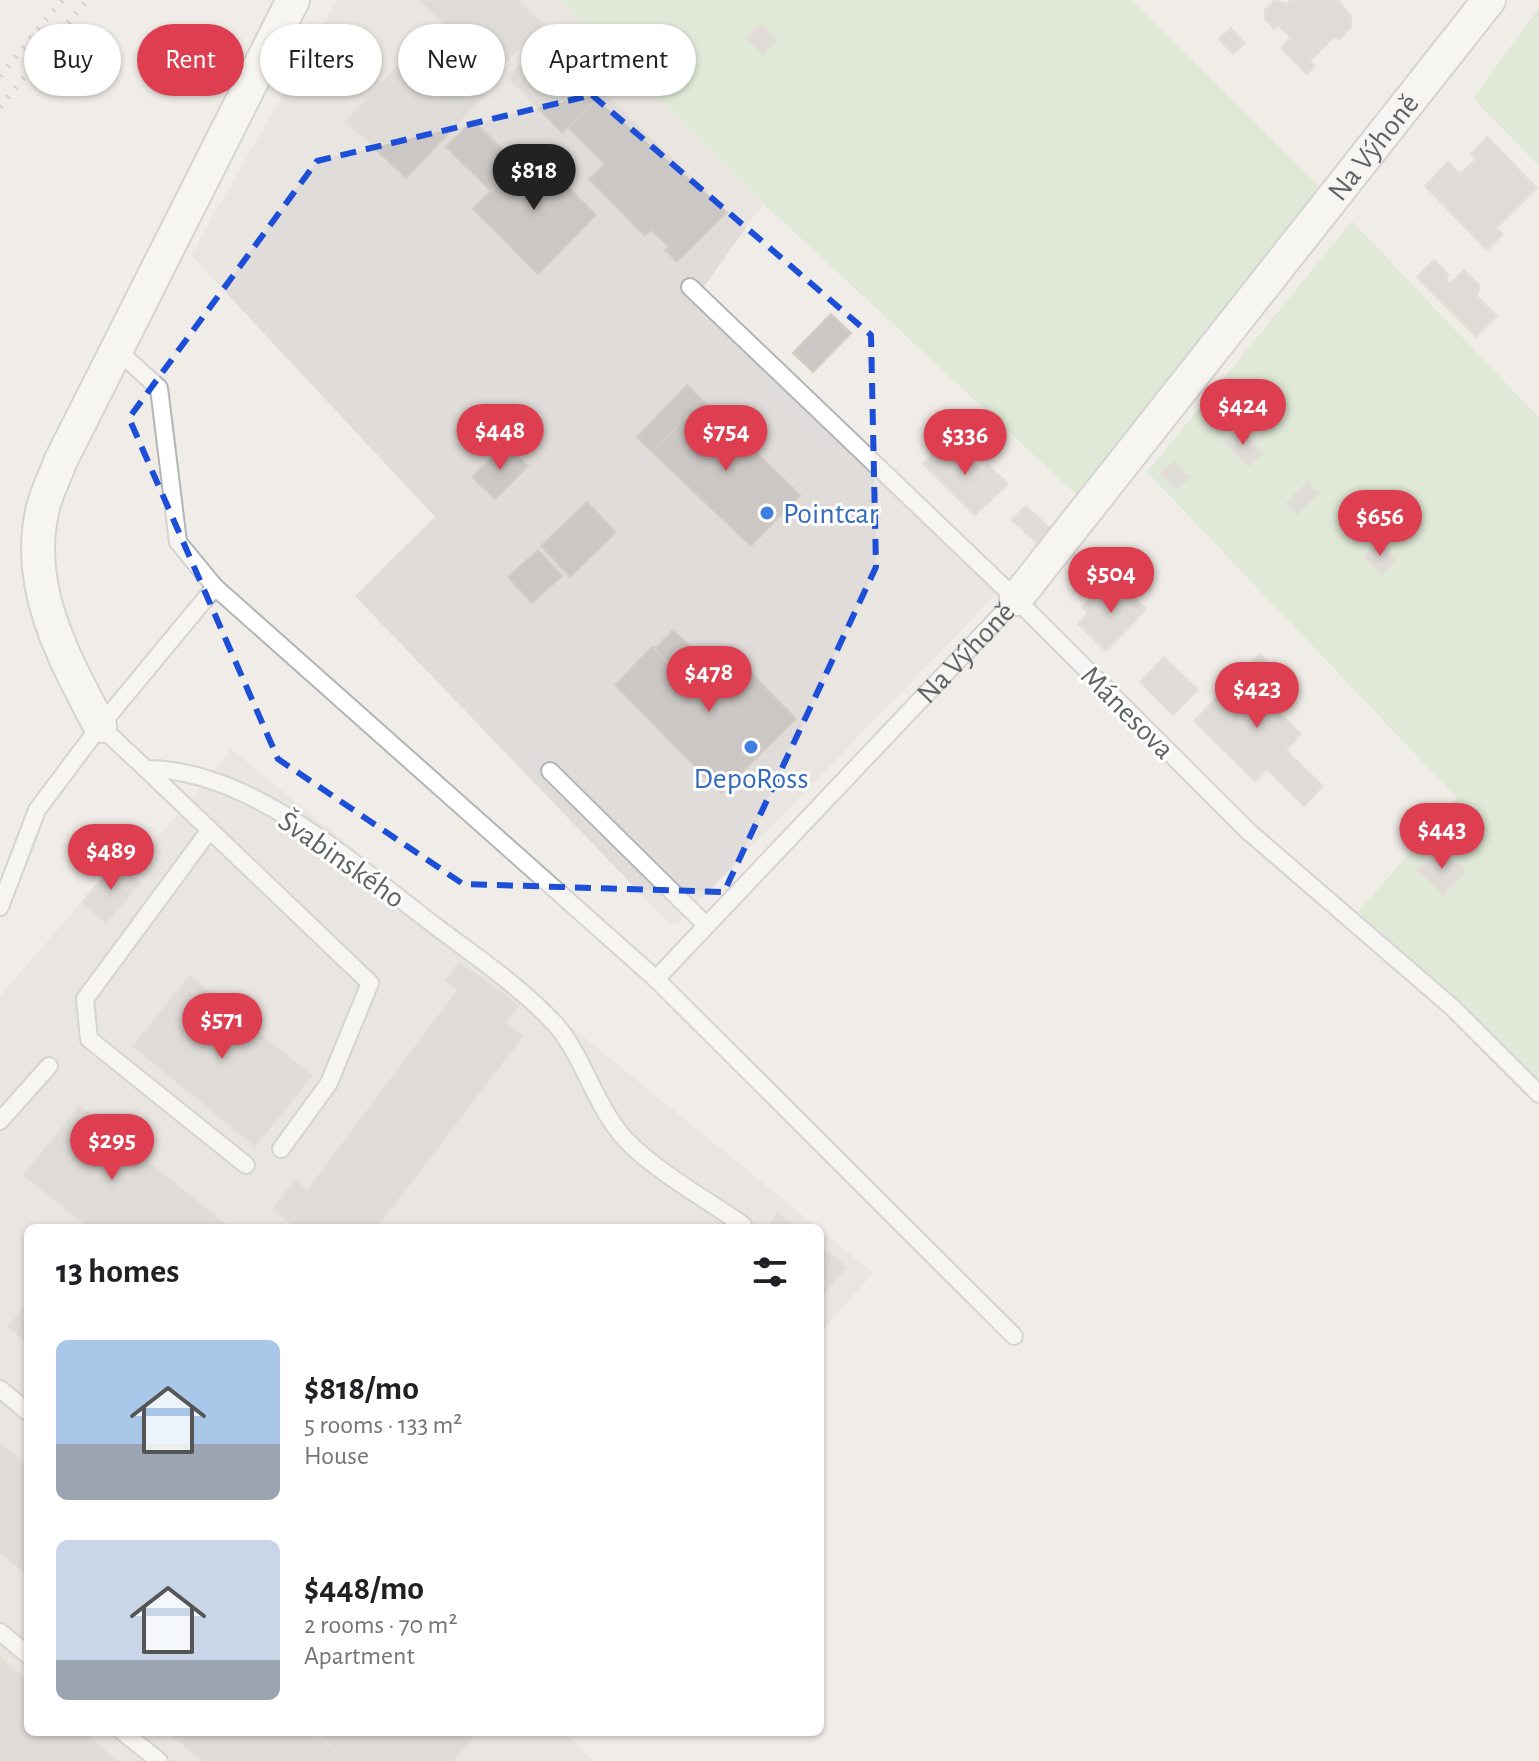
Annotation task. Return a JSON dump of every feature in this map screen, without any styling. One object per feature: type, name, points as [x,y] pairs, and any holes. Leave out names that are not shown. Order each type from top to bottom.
[{"type":"street","points":[[100,726],[67,663],[43,600],[37,553],[42,510],[61,460],[293,0]]},
{"type":"street","name":"Na Výhoně","points":[[1016,599],[1489,0]]},
{"type":"lane","name":"Mánesova","points":[[690,287],[1016,599],[1248,831],[1453,1008],[1539,1094]]},
{"type":"lane","points":[[118,351],[159,388],[178,542],[215,587],[656,979],[1014,1336]]},
{"type":"lane","points":[[0,907],[37,810],[100,726],[215,587]]},
{"type":"lane","name":"Na Výhoně","points":[[656,979],[1016,599]]},
{"type":"lane","points":[[100,726],[370,983],[329,1083],[281,1149]]},
{"type":"lane","name":"Švabinského","points":[[146,769],[179,769],[209,778],[302,825],[490,968],[557,1026],[601,1105],[633,1147],[742,1224]]},
{"type":"lane","points":[[550,771],[706,925]]},
{"type":"lane","points":[[209,831],[85,999],[89,1039],[246,1165]]},
{"type":"lane","points":[[0,1121],[49,1066]]},
{"type":"lane","points":[[0,1389],[24,1409]]},
{"type":"lane","points":[[0,1632],[24,1652]]},
{"type":"lane","points":[[128,1736],[159,1761]]},
{"type":"highlighted area","points":[[592,95],[871,335],[876,567],[724,892],[463,884],[278,759],[129,418],[317,161]]},
{"type":"shaded area","points":[[337,0],[559,0],[583,24],[521,24],[521,96],[655,96],[763,204],[695,299],[1005,585],[676,925],[666,920],[355,596],[435,517],[191,255],[282,96],[382,96],[382,24],[323,24]]},
{"type":"shaded area","points":[[231,749],[813,1224],[24,1224],[24,1736],[569,1736],[594,1761],[0,1761],[0,996],[116,862],[126,870],[185,807]]},
{"type":"shaded area","points":[[824,1233],[873,1273],[824,1328]]},
{"type":"green space","points":[[559,0],[1132,0],[1322,189],[1079,497],[764,204],[655,96],[696,96],[696,24],[583,24]]},
{"type":"green space","points":[[1539,8],[1539,166],[1473,98]]},
{"type":"green space","points":[[1352,221],[1539,418],[1539,1080],[1358,912],[1457,798],[1147,472]]},
{"type":"building","points":[[420,0],[518,0],[542,24],[521,24],[521,47],[505,62],[505,24],[444,24]]},
{"type":"building","points":[[1275,0],[1286,4],[1291,0],[1338,0],[1351,16],[1351,27],[1340,39],[1333,38],[1310,61],[1315,66],[1307,74],[1281,48],[1291,38],[1278,25],[1274,29],[1265,19],[1265,10]]},
{"type":"building","points":[[761,24],[777,40],[763,55],[746,38]]},
{"type":"building","points":[[1231,28],[1245,43],[1233,54],[1219,39]]},
{"type":"building","points":[[521,65],[521,90],[508,77]]},
{"type":"building","points":[[398,66],[398,96],[484,96],[406,178],[346,121],[370,96],[382,96],[382,83]]},
{"type":"building","points":[[526,96],[601,96],[562,133]]},
{"type":"building","points":[[601,96],[607,96],[727,212],[677,262],[665,250],[669,247],[651,230],[645,236],[589,179],[605,164],[568,127]]},
{"type":"building","points":[[473,120],[517,164],[491,191],[446,147]]},
{"type":"building","points":[[1487,137],[1537,188],[1496,228],[1503,234],[1487,250],[1425,186],[1448,162],[1460,174],[1476,159],[1471,154]]},
{"type":"building","points":[[531,150],[596,215],[538,274],[473,209]]},
{"type":"building","points":[[1434,260],[1449,275],[1446,279],[1450,284],[1464,270],[1480,286],[1477,296],[1497,316],[1476,337],[1417,277]]},
{"type":"building","points":[[831,314],[851,333],[813,372],[793,353]]},
{"type":"building","points":[[687,385],[702,400],[652,452],[637,437]]},
{"type":"building","points":[[702,400],[800,495],[751,546],[652,452]]},
{"type":"building","points":[[1238,429],[1262,453],[1249,466],[1224,442]]},
{"type":"building","points":[[948,438],[982,471],[988,465],[1008,484],[975,515],[923,464]]},
{"type":"building","points":[[505,444],[528,466],[495,499],[472,477]]},
{"type":"building","points":[[1174,461],[1190,477],[1177,489],[1161,474]]},
{"type":"building","points":[[1308,482],[1319,493],[1297,514],[1286,503]]},
{"type":"building","points":[[587,502],[616,532],[570,577],[541,546]]},
{"type":"building","points":[[1026,506],[1052,530],[1038,544],[1012,520]]},
{"type":"building","points":[[1379,542],[1396,560],[1381,574],[1364,557]]},
{"type":"building","points":[[538,550],[562,576],[532,603],[508,577]]},
{"type":"building","points":[[1116,580],[1146,609],[1106,651],[1078,624],[1088,613],[1082,607],[1092,596],[1096,601]]},
{"type":"building","points":[[673,630],[712,668],[692,688],[654,649]]},
{"type":"building","points":[[652,647],[692,688],[730,651],[796,719],[721,793],[615,685]]},
{"type":"building","points":[[1260,654],[1280,674],[1260,694],[1301,734],[1286,750],[1323,786],[1304,806],[1267,769],[1255,781],[1194,721],[1228,686],[1225,683]]},
{"type":"building","points":[[1164,657],[1198,690],[1173,715],[1140,682]]},
{"type":"building","points":[[1441,848],[1466,872],[1443,895],[1418,870]]},
{"type":"building","points":[[116,862],[140,883],[106,923],[82,902]]},
{"type":"building","points":[[459,962],[519,1005],[506,1023],[523,1036],[379,1224],[292,1224],[273,1210],[295,1180],[308,1190],[458,990],[445,981]]},
{"type":"building","points":[[190,976],[312,1076],[255,1146],[133,1046]]},
{"type":"building","points":[[79,1106],[225,1224],[83,1224],[24,1175]]},
{"type":"building","points":[[778,1213],[792,1224],[770,1224]]},
{"type":"building","points":[[824,1249],[846,1267],[824,1294]]},
{"type":"building","points":[[24,1306],[24,1340],[8,1327]]},
{"type":"building","points":[[0,1443],[24,1463],[24,1572],[0,1553]]},
{"type":"building","points":[[0,1657],[24,1678],[24,1736],[88,1736],[116,1761],[0,1761]]},
{"type":"building","points":[[173,1736],[317,1736],[348,1761],[203,1761]]},
{"type":"building","points":[[324,1736],[474,1736],[453,1761],[348,1761],[321,1739]]},
{"type":"railway","points":[[0,76],[62,0]]},
{"type":"railway","points":[[0,107],[87,0]]},
{"type":"place","name":"Pointcar","points":[[767,513]]},
{"type":"place","name":"DepoRoss","points":[[751,747]]}]
